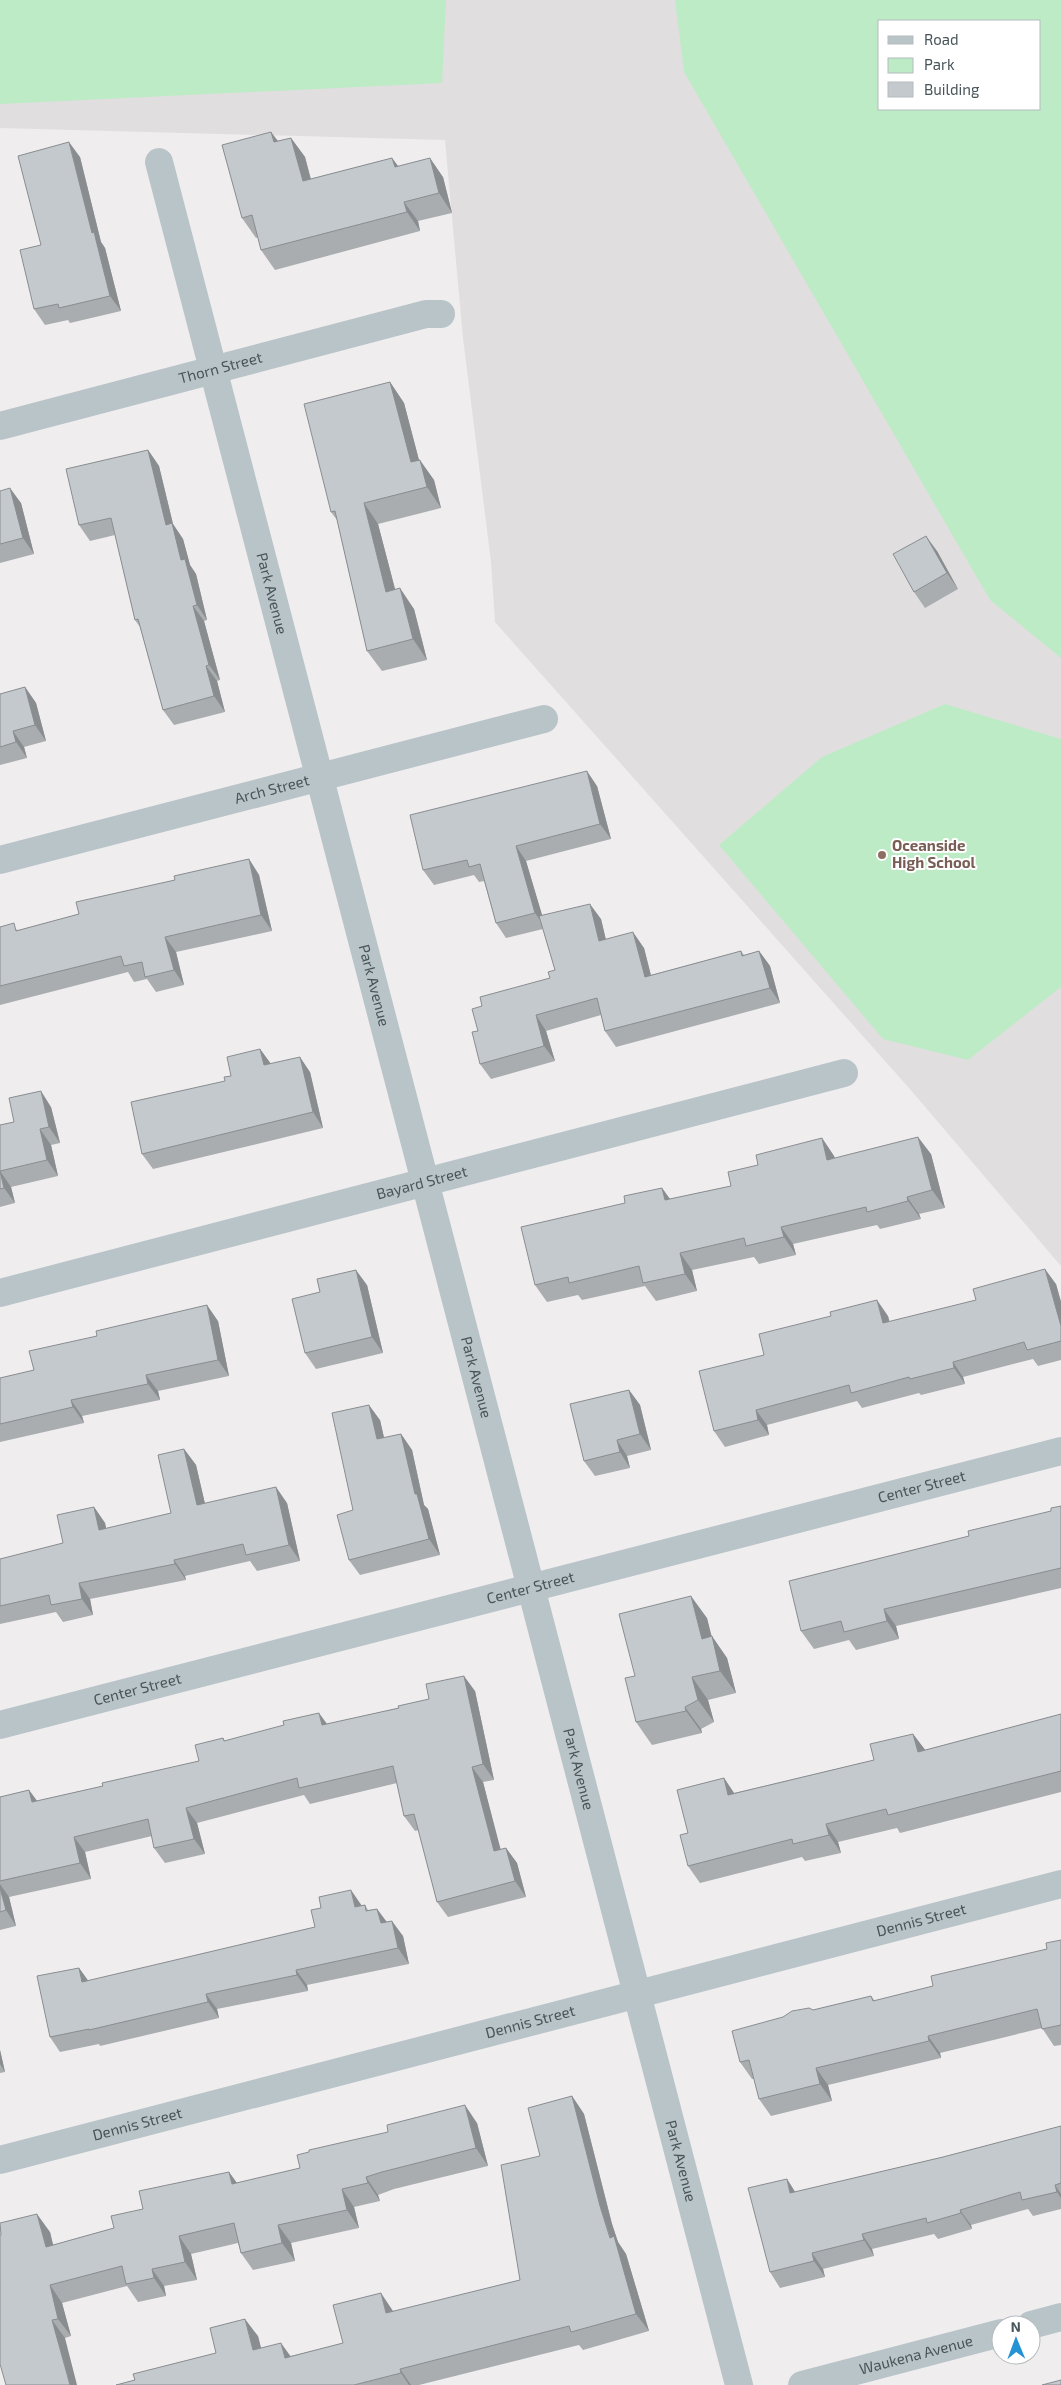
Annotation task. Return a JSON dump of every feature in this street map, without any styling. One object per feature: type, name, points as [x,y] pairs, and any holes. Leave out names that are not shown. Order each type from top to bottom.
[{"type":"street","name":"Park Avenue","points":[[159,162],[739,2385]]},
{"type":"street","name":"Thorn Street","points":[[0,426],[426,314],[441,314]]},
{"type":"street","name":"Arch Street","points":[[0,860],[320,775],[544,719]]},
{"type":"street","name":"Bayard Street","points":[[0,1293],[844,1073]]},
{"type":"street","name":"Center Street","points":[[0,1725],[1061,1451]]},
{"type":"street","name":"Dennis Street","points":[[0,2160],[1061,1884]]},
{"type":"street","points":[[1041,2323],[1061,2318]]},
{"type":"street","name":"Waukena Avenue","points":[[802,2385],[991,2336]]},
{"type":"shaded area","name":"Oceanside High School","points":[[0,0],[1061,0],[1061,1266],[909,1088],[495,622],[491,562],[463,338],[445,140],[0,128]]},
{"type":"green space","points":[[0,0],[446,0],[442,83],[0,104]]},
{"type":"green space","points":[[675,0],[1061,0],[1061,658],[990,600],[684,72]]},
{"type":"green space","points":[[945,704],[1061,739],[1061,987],[968,1060],[883,1039],[719,845],[822,757]]},
{"type":"building","points":[[271,132],[274,142],[291,138],[303,181],[392,158],[395,167],[430,158],[439,193],[404,202],[407,212],[261,250],[252,215],[242,218],[222,145]]},
{"type":"building","points":[[69,142],[110,296],[59,308],[58,304],[34,309],[20,250],[41,245],[18,156]]},
{"type":"building","points":[[390,382],[411,462],[420,460],[427,487],[364,503],[386,592],[400,588],[413,639],[367,651],[335,511],[331,512],[304,404]]},
{"type":"building","points":[[148,450],[166,525],[172,523],[181,560],[185,559],[197,605],[193,606],[209,665],[206,666],[214,696],[163,710],[138,619],[135,620],[111,518],[79,525],[66,469]]},
{"type":"building","points":[[10,488],[23,538],[0,544],[0,491]]},
{"type":"building","points":[[926,536],[947,573],[914,592],[893,554]]},
{"type":"building","points":[[25,687],[35,725],[13,731],[16,742],[0,747],[0,694]]},
{"type":"building","points":[[587,771],[600,824],[516,846],[535,913],[496,923],[480,864],[469,867],[467,860],[423,870],[410,815]]},
{"type":"building","points":[[249,859],[261,915],[165,937],[174,970],[145,977],[142,962],[124,966],[121,956],[0,986],[0,927],[14,923],[16,931],[79,914],[76,902],[175,880],[174,876]]},
{"type":"building","points":[[590,904],[599,941],[633,932],[645,977],[741,951],[742,956],[759,951],[770,988],[605,1031],[597,998],[536,1015],[544,1046],[480,1064],[472,1032],[478,1031],[472,1009],[482,1006],[480,997],[550,978],[548,972],[555,970],[539,916]]},
{"type":"building","points":[[260,1049],[264,1065],[300,1057],[313,1112],[142,1154],[131,1102],[225,1081],[224,1077],[231,1076],[227,1057]]},
{"type":"building","points":[[41,1091],[49,1127],[40,1129],[47,1160],[0,1171],[0,1125],[14,1122],[9,1098]]},
{"type":"building","points":[[918,1137],[932,1190],[907,1197],[908,1201],[867,1212],[866,1207],[781,1227],[784,1237],[746,1246],[744,1238],[680,1253],[685,1274],[643,1283],[639,1266],[569,1283],[568,1277],[535,1285],[521,1227],[625,1203],[624,1196],[662,1188],[665,1200],[731,1186],[728,1172],[758,1165],[756,1155],[822,1138],[827,1160]]},
{"type":"building","points":[[0,1171],[4,1188],[0,1189]]},
{"type":"building","points":[[1045,1269],[1061,1326],[1061,1341],[1027,1350],[1024,1342],[953,1362],[954,1368],[910,1379],[909,1377],[851,1393],[849,1385],[756,1410],[758,1420],[714,1431],[699,1371],[764,1355],[759,1334],[831,1316],[830,1312],[877,1300],[883,1323],[976,1300],[973,1289]]},
{"type":"building","points":[[356,1270],[372,1337],[305,1353],[292,1299],[320,1292],[317,1279]]},
{"type":"building","points":[[207,1305],[218,1360],[146,1375],[148,1384],[71,1400],[73,1407],[0,1424],[0,1378],[34,1370],[29,1351],[97,1336],[96,1331]]},
{"type":"building","points":[[629,1390],[640,1434],[617,1440],[620,1452],[584,1461],[570,1404]]},
{"type":"building","points":[[369,1405],[377,1439],[401,1434],[415,1494],[417,1494],[429,1539],[349,1560],[337,1515],[353,1510],[332,1413]]},
{"type":"building","points":[[184,1449],[197,1505],[276,1487],[289,1545],[246,1555],[243,1544],[174,1560],[175,1564],[79,1583],[82,1599],[51,1605],[49,1595],[0,1606],[0,1559],[63,1543],[57,1515],[94,1507],[99,1530],[171,1513],[158,1455]]},
{"type":"building","points":[[1061,1506],[1061,1568],[884,1609],[887,1621],[844,1632],[841,1621],[801,1631],[789,1581],[969,1536],[968,1531],[1051,1511],[1051,1508]]},
{"type":"building","points":[[691,1596],[702,1639],[712,1636],[720,1671],[692,1677],[698,1700],[685,1707],[686,1711],[636,1722],[625,1678],[635,1676],[619,1614]]},
{"type":"building","points":[[464,1676],[483,1764],[472,1767],[494,1851],[506,1848],[515,1881],[437,1902],[414,1814],[404,1816],[393,1766],[299,1788],[297,1778],[186,1808],[194,1839],[154,1848],[148,1819],[74,1837],[80,1863],[0,1881],[0,1797],[29,1790],[32,1802],[103,1786],[102,1783],[199,1761],[195,1745],[223,1738],[224,1741],[284,1725],[283,1721],[319,1713],[322,1725],[399,1708],[398,1706],[429,1699],[426,1684]]},
{"type":"building","points":[[1061,1714],[1061,1771],[888,1815],[886,1809],[826,1824],[829,1835],[793,1844],[792,1839],[688,1866],[680,1835],[688,1833],[677,1790],[724,1778],[728,1795],[874,1760],[870,1744],[913,1734],[918,1752]]},
{"type":"building","points":[[0,1888],[6,1910],[0,1912]]},
{"type":"building","points":[[351,1890],[355,1907],[365,1905],[366,1911],[377,1909],[381,1923],[392,1921],[398,1948],[296,1970],[297,1975],[206,1994],[208,2002],[89,2030],[50,2037],[37,1976],[79,1968],[82,1982],[315,1927],[311,1910],[321,1908],[319,1897]]},
{"type":"building","points":[[1061,1940],[1061,2025],[1042,2029],[1037,2009],[928,2036],[929,2041],[816,2068],[820,2084],[759,2099],[749,2060],[740,2062],[732,2031],[783,2017],[792,2011],[809,2008],[813,2010],[871,1996],[873,2001],[933,1986],[931,1976],[1047,1949],[1046,1943]]},
{"type":"building","points":[[572,2096],[600,2206],[610,2238],[614,2236],[636,2314],[571,2332],[569,2326],[400,2369],[401,2373],[354,2385],[116,2385],[135,2380],[133,2374],[216,2353],[210,2328],[245,2319],[253,2350],[281,2343],[285,2358],[343,2343],[333,2305],[381,2293],[386,2313],[520,2280],[501,2165],[540,2156],[528,2108]]},
{"type":"building","points":[[465,2105],[476,2148],[366,2177],[368,2183],[342,2189],[347,2210],[278,2225],[282,2243],[241,2253],[234,2223],[179,2236],[185,2262],[152,2269],[154,2278],[126,2284],[122,2266],[50,2285],[58,2319],[52,2320],[70,2385],[6,2385],[0,2364],[0,2223],[37,2214],[46,2247],[114,2228],[111,2216],[143,2209],[139,2191],[229,2172],[232,2184],[300,2168],[297,2155],[309,2152],[309,2150],[388,2132],[387,2125]]},
{"type":"building","points":[[1061,2126],[1061,2183],[1055,2185],[1057,2192],[1022,2200],[1020,2192],[960,2210],[961,2213],[927,2223],[926,2218],[862,2234],[864,2240],[812,2253],[814,2261],[770,2272],[748,2188],[787,2179],[790,2193],[943,2157]]},
{"type":"building","points":[[1061,2380],[1061,2385],[1042,2385]]},
{"type":"place","name":"Oceanside High School","points":[[882,855]]}]
